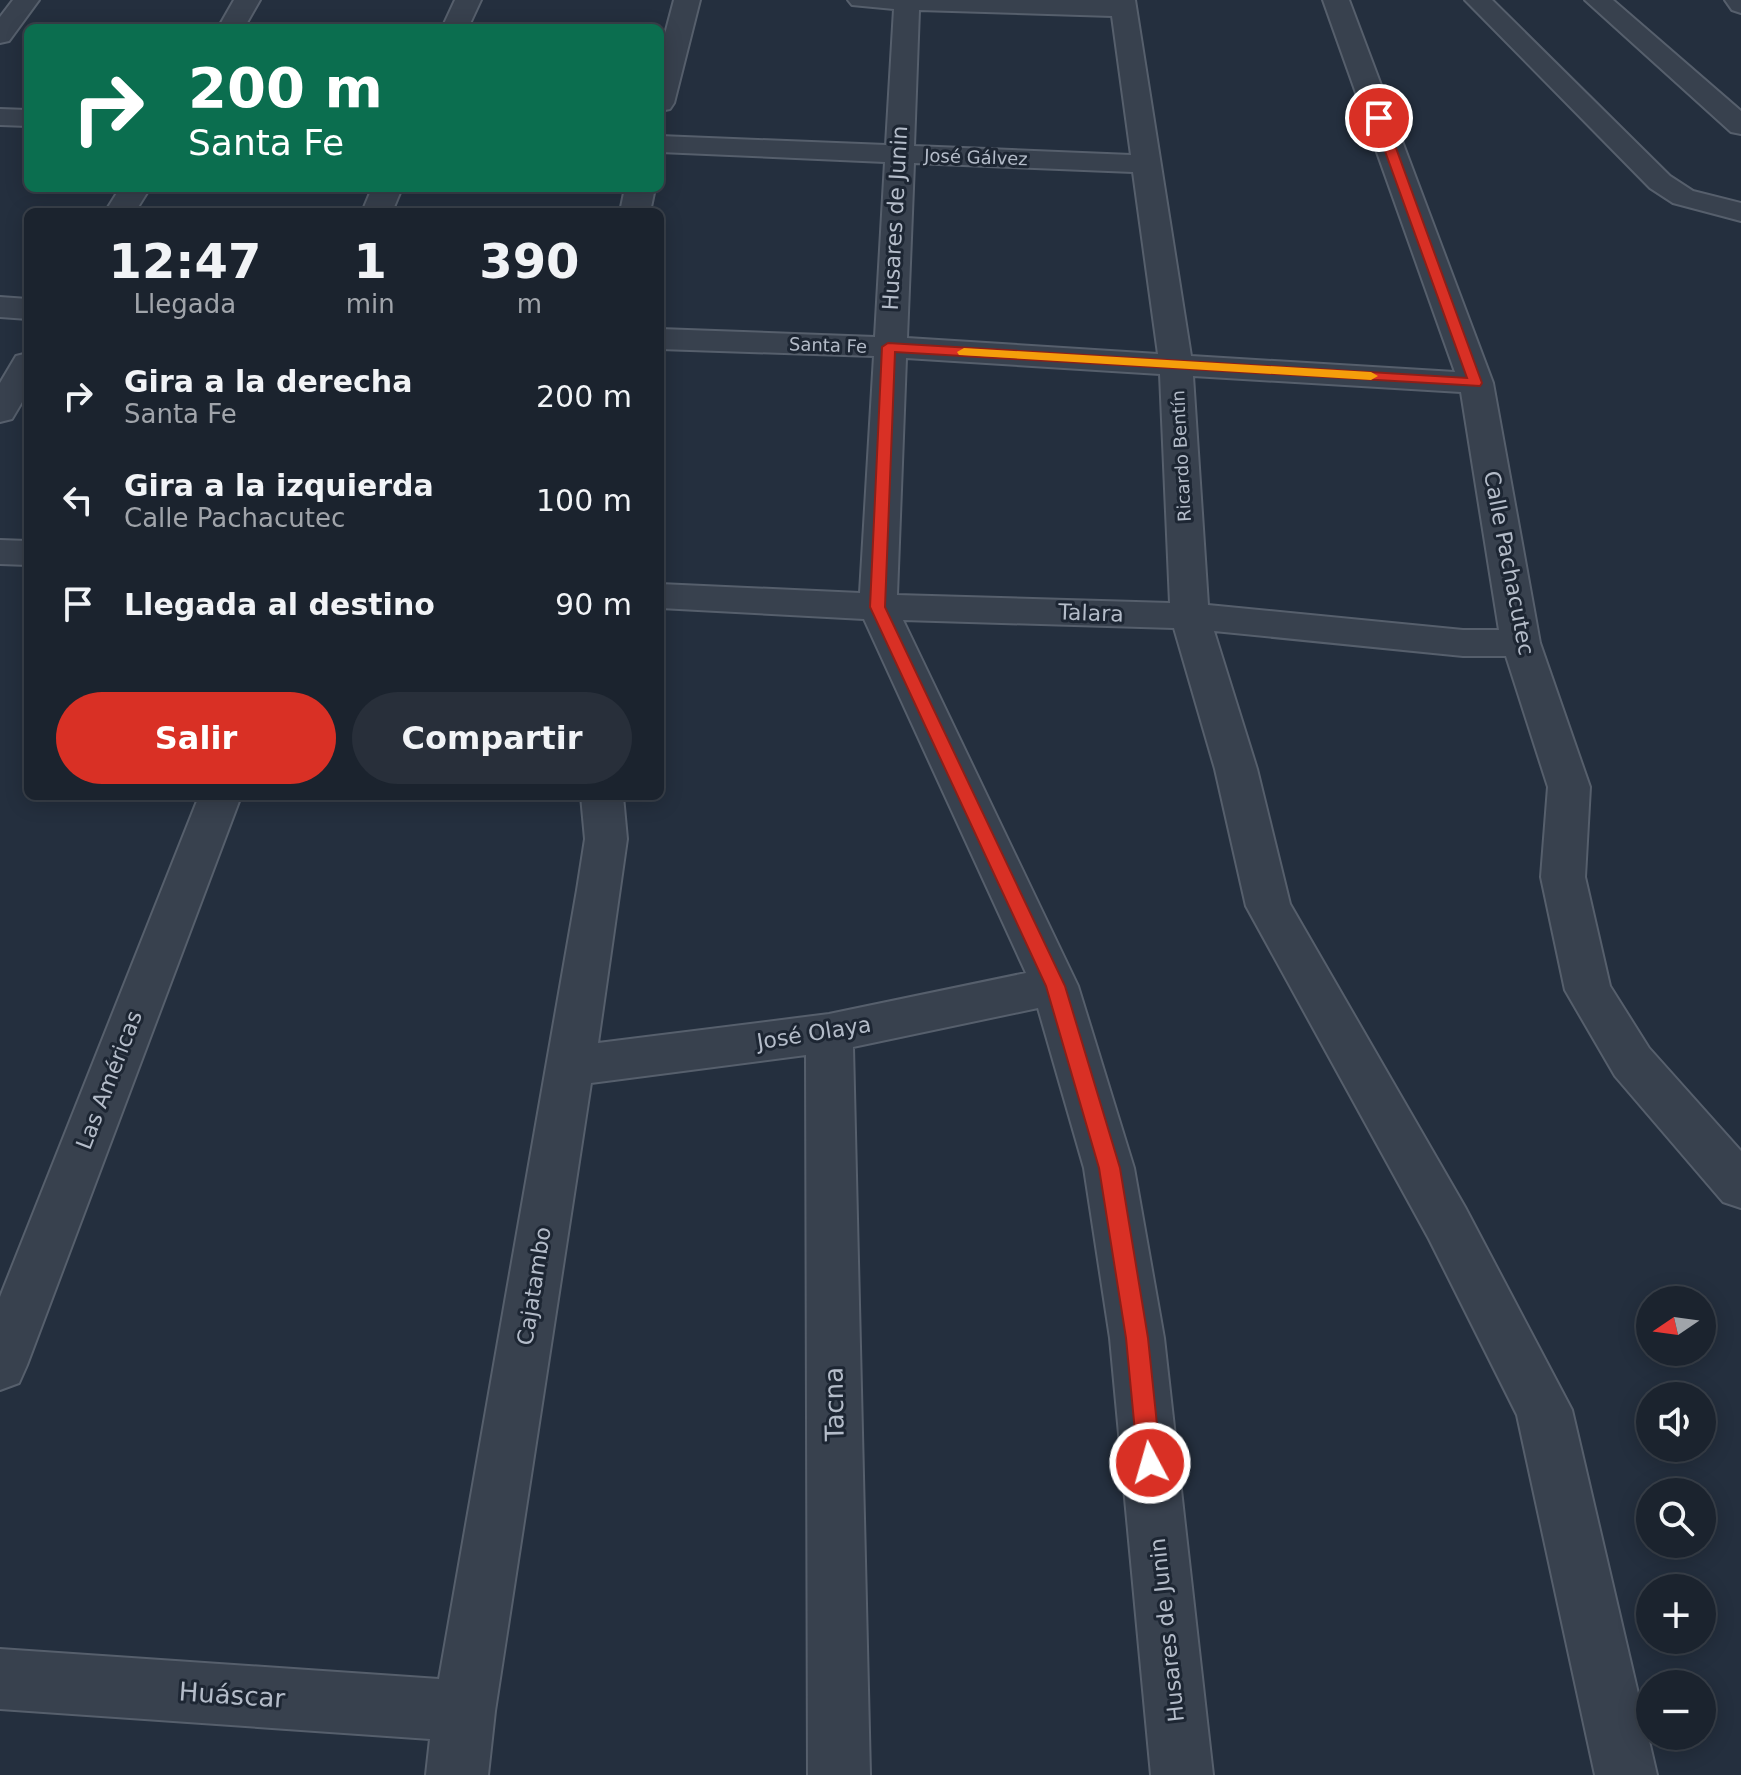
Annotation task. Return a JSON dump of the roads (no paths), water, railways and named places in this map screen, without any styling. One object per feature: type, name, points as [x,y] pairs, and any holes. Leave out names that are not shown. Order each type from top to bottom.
[{"type":"street","points":[[0,35],[26,0]]},
{"type":"street","points":[[233,24],[247,0]]},
{"type":"street","points":[[457,24],[468,0]]},
{"type":"street","points":[[664,88],[687,0]]},
{"type":"street","points":[[861,0],[1123,5]]},
{"type":"street","name":"Calle Pachacutec","points":[[1336,0],[1476,383],[1521,643],[1569,787],[1563,877],[1588,990],[1632,1062],[1741,1186]]},
{"type":"street","points":[[1478,0],[1660,182],[1683,197],[1741,212]]},
{"type":"street","points":[[1598,0],[1741,126]]},
{"type":"street","name":"Husares de Junin","points":[[907,1],[888,347],[878,607],[1055,986],[1109,1168],[1134,1322],[1182,1775]]},
{"type":"street","name":"Ricardo Bentín","points":[[1123,5],[1176,364],[1190,616],[1236,769],[1268,906],[1447,1223],[1544,1410],[1626,1775]]},
{"type":"street","points":[[0,117],[24,118]]},
{"type":"street","name":"José Gálvez","points":[[664,144],[1148,164]]},
{"type":"street","points":[[0,307],[24,309]]},
{"type":"street","name":"Santa Fe","points":[[664,339],[888,347],[1476,383]]},
{"type":"street","points":[[0,412],[24,370]]},
{"type":"street","points":[[0,552],[24,553]]},
{"type":"street","name":"Talara","points":[[664,596],[878,607],[1190,616],[1463,643],[1521,643]]},
{"type":"street","name":"Las Américas","points":[[0,1365],[218,800]]},
{"type":"street","name":"Cajatambo","points":[[457,1775],[464,1711],[606,839],[602,800]]},
{"type":"street","name":"José Olaya","points":[[570,1066],[829,1033],[1055,986]]},
{"type":"street","name":"Tacna","points":[[829,1033],[839,1775]]},
{"type":"street","name":"Huáscar","points":[[0,1679],[464,1711]]}]
